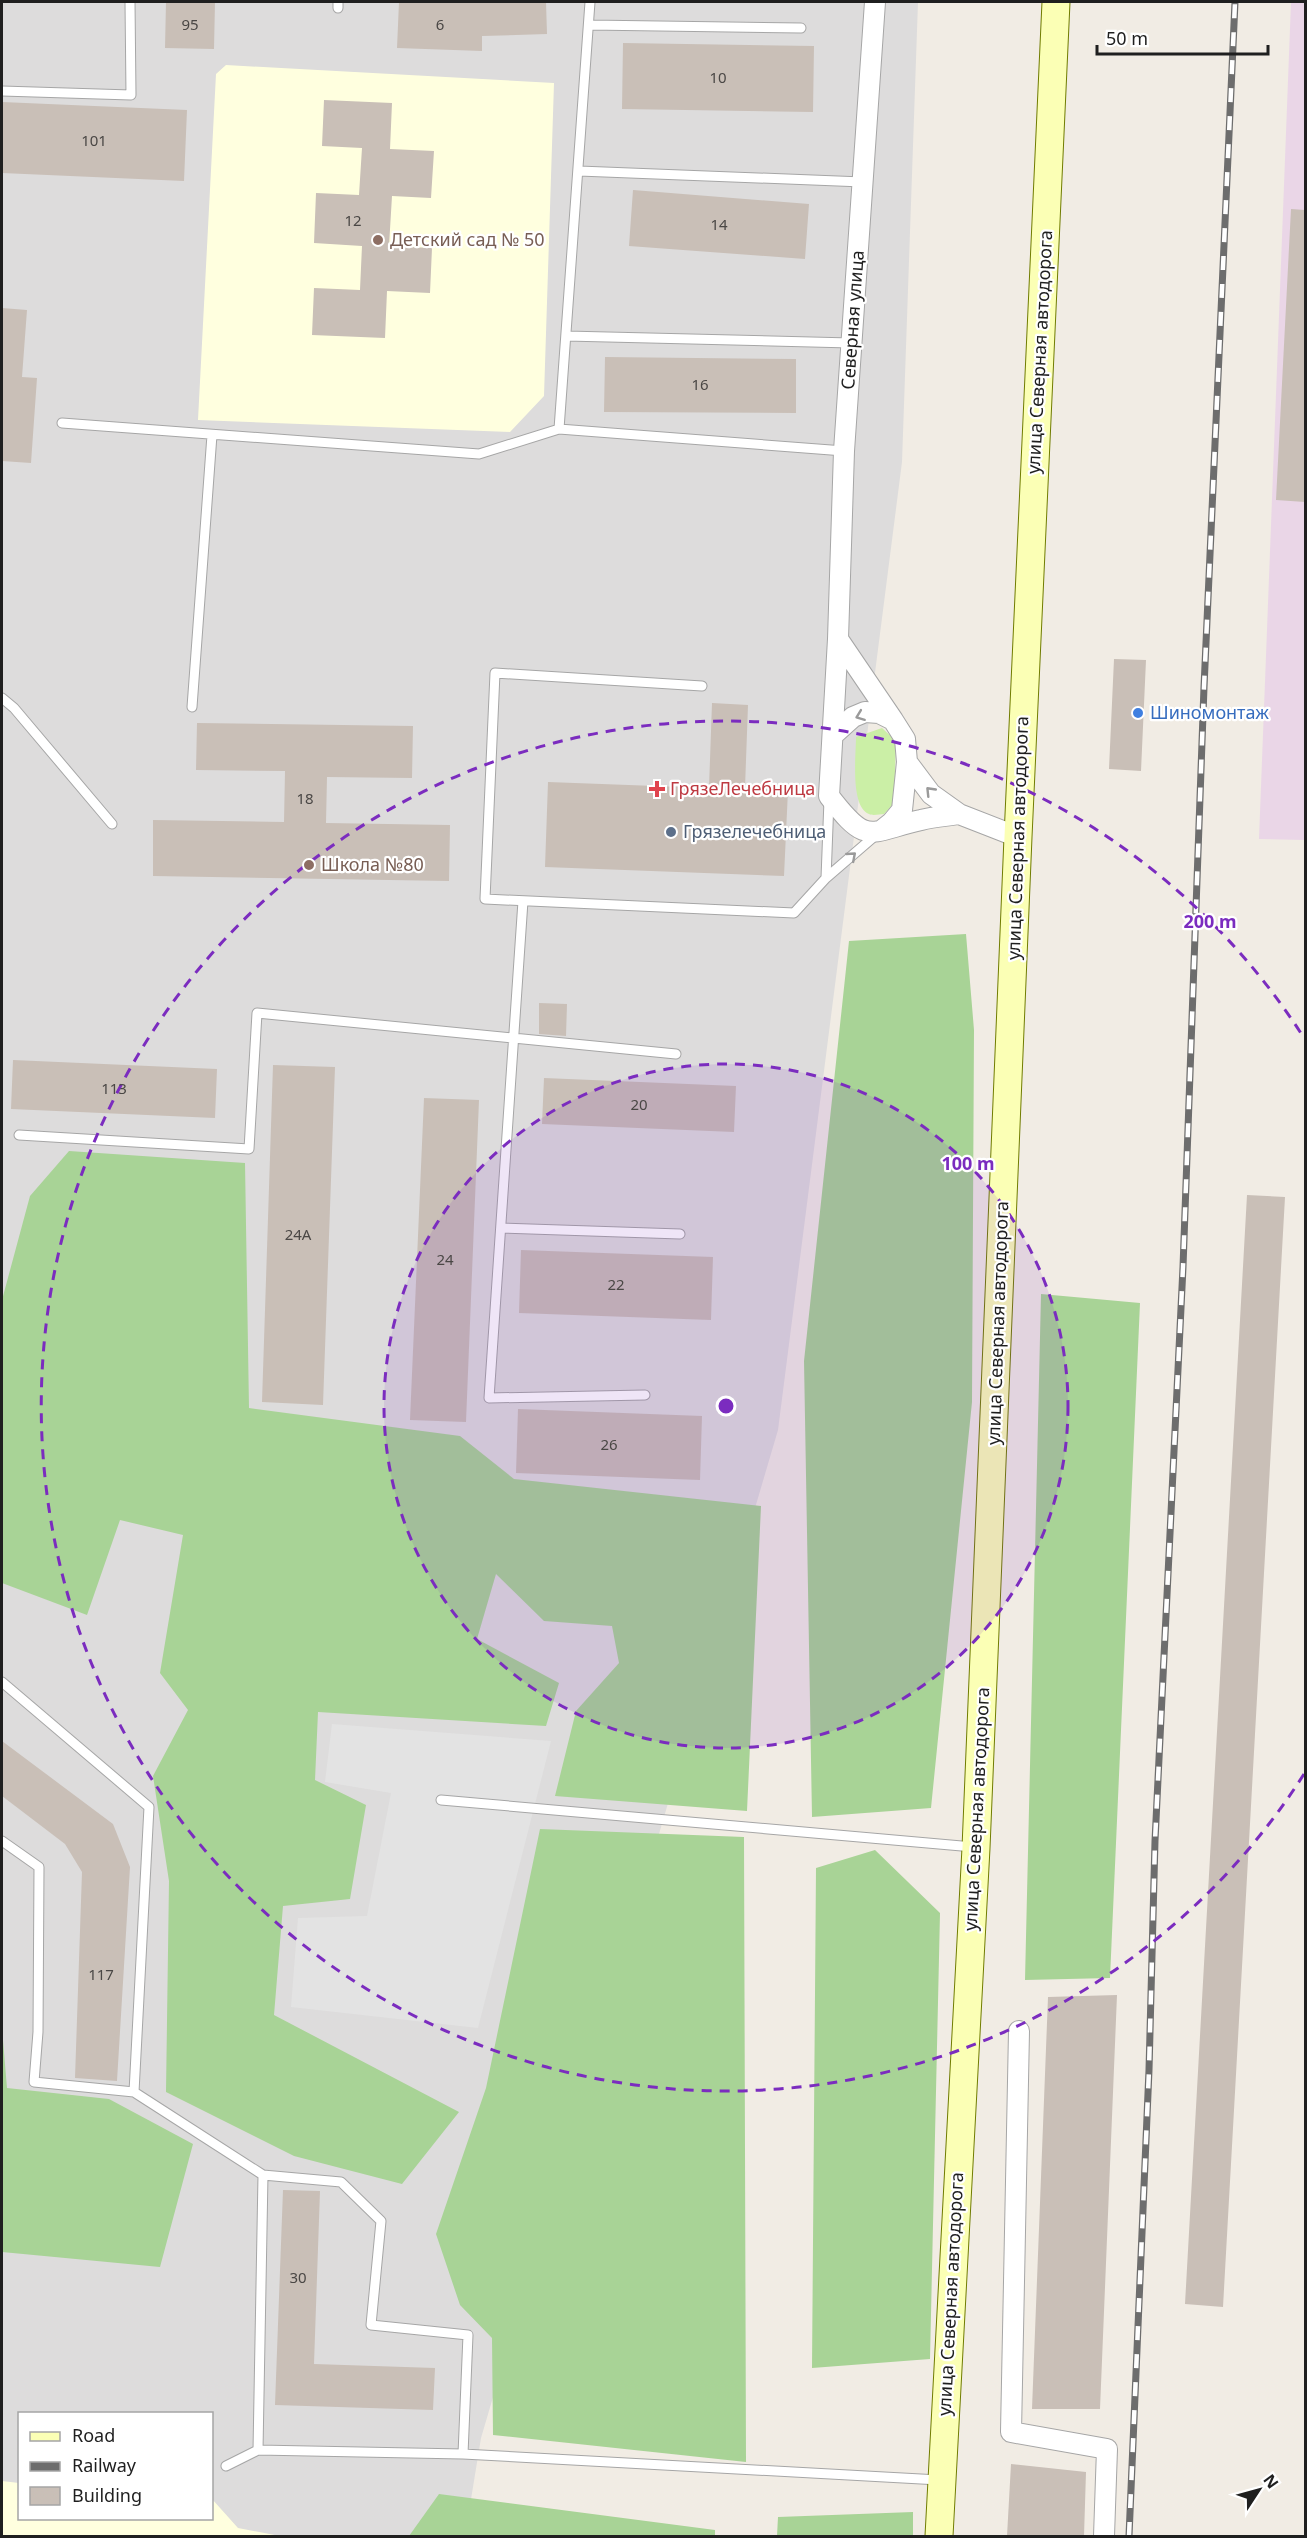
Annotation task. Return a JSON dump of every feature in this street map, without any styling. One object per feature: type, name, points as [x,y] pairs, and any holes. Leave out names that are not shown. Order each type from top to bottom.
[{"type":"main road","name":"улица Северная автодорога","points":[[939,2536],[976,1848],[1018,837],[1056,2]]},
{"type":"street","name":"Северная улица","points":[[833,735],[844,451],[875,2]]},
{"type":"street","points":[[838,639],[905,739],[907,762],[902,810],[878,833]]},
{"type":"street","points":[[893,720],[879,713],[866,712],[853,717],[833,735],[829,796],[852,824],[866,831],[878,833],[921,820],[959,814]]},
{"type":"street","points":[[907,762],[931,794],[959,814],[1018,837]]},
{"type":"street","points":[[1019,2031],[1011,2432],[1107,2449],[1104,2536]]},
{"type":"lane","points":[[2,91],[131,94],[130,2]]},
{"type":"lane","points":[[559,429],[590,2]]},
{"type":"lane","points":[[589,25],[801,27]]},
{"type":"lane","points":[[579,171],[863,182]]},
{"type":"lane","points":[[566,336],[851,343]]},
{"type":"lane","points":[[62,423],[479,454],[559,429],[844,451]]},
{"type":"lane","points":[[192,707],[212,435]]},
{"type":"lane","points":[[702,686],[495,673],[485,899],[794,913],[826,878],[878,833]]},
{"type":"lane","points":[[2,698],[14,708],[112,824]]},
{"type":"lane","points":[[826,878],[829,796]]},
{"type":"lane","points":[[523,901],[489,1398],[645,1395]]},
{"type":"lane","points":[[20,1135],[249,1149],[257,1014],[676,1054]]},
{"type":"lane","points":[[501,1227],[680,1234]]},
{"type":"lane","points":[[2,1682],[149,1807],[134,2092]]},
{"type":"lane","points":[[441,1800],[976,1848]]},
{"type":"lane","points":[[2,1841],[39,1867],[38,2032],[34,2082],[134,2092],[262,2175],[341,2182],[381,2221],[371,2325],[468,2334],[462,2454]]},
{"type":"lane","points":[[258,2451],[262,2175]]},
{"type":"lane","points":[[226,2466],[258,2451],[462,2454],[941,2480]]},
{"type":"shaded area","points":[[2,2],[918,2],[902,462],[778,1430],[481,2438],[465,2536],[2,2536]]},
{"type":"shaded area","points":[[1291,2],[1305,2],[1305,840],[1259,839]]},
{"type":"shaded area","name":"Детский сад № 50","points":[[226,65],[554,83],[544,396],[510,432],[198,420],[216,74]]},
{"type":"shaded area","points":[[332,1724],[551,1741],[478,2028],[291,2007],[298,1918],[367,1916],[391,1793],[325,1782]]},
{"type":"shaded area","points":[[2,2481],[18,2483],[18,2520],[213,2520],[213,2500],[238,2528],[280,2536],[2,2536]]},
{"type":"green space","points":[[882,728],[896,741],[894,803],[884,814],[872,815],[863,809],[859,802],[855,780],[856,737]]},
{"type":"green space","points":[[966,934],[974,1030],[972,1402],[931,1808],[812,1817],[804,1361],[849,941]]},
{"type":"green space","points":[[69,1151],[245,1163],[249,1408],[460,1436],[514,1479],[761,1506],[747,1811],[555,1796],[576,1711],[619,1663],[612,1626],[544,1621],[496,1574],[477,1639],[559,1683],[546,1726],[318,1712],[315,1780],[366,1805],[350,1899],[283,1906],[274,2015],[459,2112],[402,2184],[294,2156],[166,2092],[169,1881],[153,1776],[188,1710],[160,1673],[183,1535],[120,1520],[87,1615],[2,1583],[2,1300],[30,1196]]},
{"type":"green space","points":[[1041,1294],[1140,1303],[1110,1978],[1025,1980]]},
{"type":"green space","points":[[540,1829],[744,1837],[746,2462],[493,2435],[492,2338],[460,2305],[436,2234],[486,2088]]},
{"type":"green space","points":[[875,1850],[940,1913],[930,2359],[812,2368],[816,1868]]},
{"type":"green space","points":[[2,2028],[7,2088],[109,2099],[193,2144],[160,2267],[2,2252]]},
{"type":"green space","points":[[439,2494],[715,2530],[715,2536],[409,2536]]},
{"type":"green space","points":[[913,2512],[913,2536],[777,2536],[778,2517]]},
{"type":"building","points":[[166,2],[215,2],[214,49],[165,48]]},
{"type":"building","points":[[399,2],[546,2],[547,34],[482,36],[482,51],[397,48]]},
{"type":"building","points":[[623,43],[814,46],[813,112],[622,109]]},
{"type":"building","points":[[324,100],[392,103],[390,149],[434,151],[431,198],[392,196],[389,246],[432,248],[430,293],[387,291],[385,338],[312,335],[314,288],[360,290],[362,246],[314,243],[316,193],[359,195],[362,148],[322,146]]},
{"type":"building","points":[[2,102],[187,110],[184,181],[2,173]]},
{"type":"building","points":[[633,190],[809,204],[805,259],[629,246]]},
{"type":"building","points":[[1291,209],[1305,210],[1305,502],[1276,500]]},
{"type":"building","points":[[2,308],[27,310],[22,377],[37,378],[31,463],[2,461]]},
{"type":"building","points":[[605,357],[796,359],[796,413],[604,412]]},
{"type":"building","points":[[1114,659],[1146,660],[1141,771],[1109,769]]},
{"type":"building","name":"ГрязеЛечебница","points":[[712,703],[748,705],[745,788],[788,790],[784,876],[545,867],[548,782],[709,788]]},
{"type":"building","points":[[197,723],[413,726],[412,778],[327,777],[326,823],[450,825],[449,881],[153,876],[153,820],[284,822],[285,771],[196,770]]},
{"type":"building","points":[[539,1003],[567,1004],[566,1036],[539,1034]]},
{"type":"building","points":[[13,1060],[217,1069],[215,1118],[11,1109]]},
{"type":"building","points":[[273,1065],[335,1067],[323,1405],[262,1402]]},
{"type":"building","points":[[544,1078],[736,1086],[734,1132],[542,1124]]},
{"type":"building","points":[[424,1098],[479,1100],[466,1422],[410,1420]]},
{"type":"building","points":[[1247,1195],[1285,1197],[1223,2307],[1185,2304]]},
{"type":"building","points":[[521,1250],[713,1257],[711,1320],[519,1313]]},
{"type":"building","points":[[518,1409],[702,1416],[700,1480],[516,1473]]},
{"type":"building","points":[[2,1741],[113,1824],[130,1867],[117,2081],[75,2078],[82,1872],[65,1844],[2,1796]]},
{"type":"building","points":[[1117,1995],[1100,2409],[1032,2409],[1048,1997]]},
{"type":"building","points":[[283,2190],[320,2191],[314,2364],[435,2368],[433,2410],[275,2405]]},
{"type":"building","points":[[1011,2464],[1086,2472],[1084,2536],[1007,2536]]},
{"type":"railway","points":[[1129,2536],[1149,2070],[1155,1841],[1183,1267],[1204,687],[1235,2]]},
{"type":"place","name":"Детский сад № 50","points":[[378,240]]},
{"type":"place","name":"Шиномонтаж","points":[[1138,713]]},
{"type":"place","name":"ГрязеЛечебница","points":[[657,789]]},
{"type":"place","name":"Грязелечебница","points":[[671,832]]},
{"type":"place","name":"Школа №80","points":[[309,865]]}]
